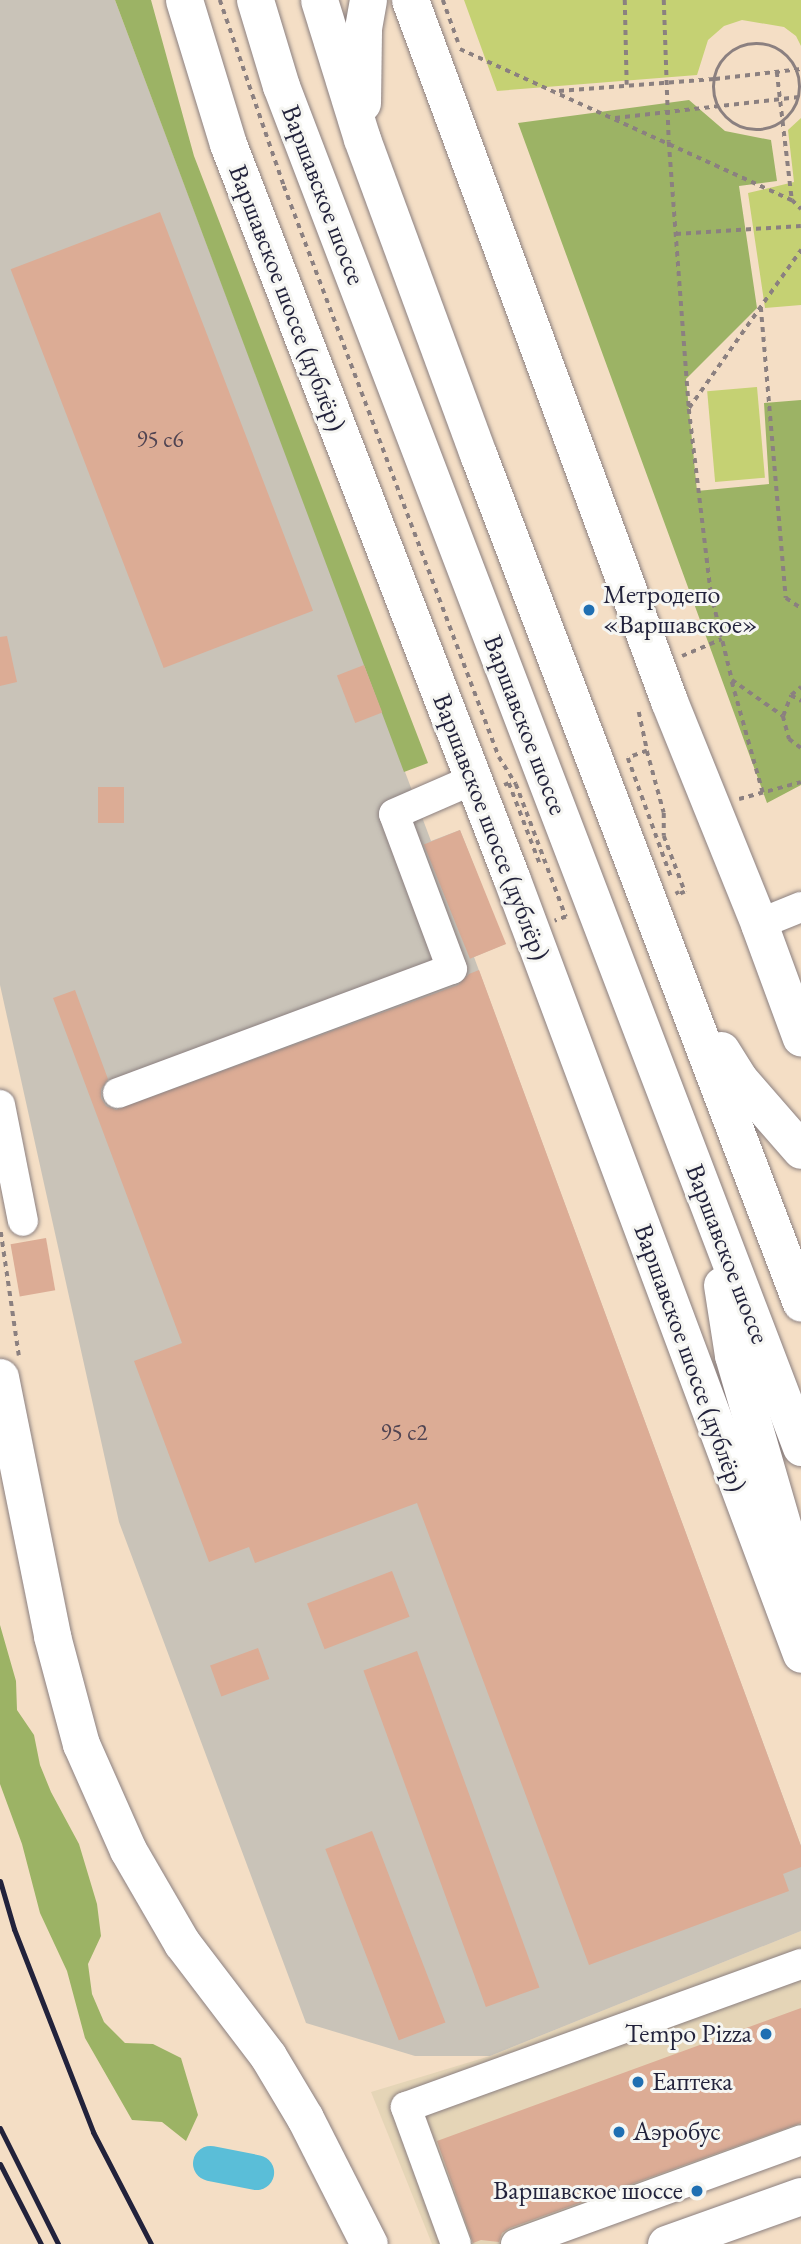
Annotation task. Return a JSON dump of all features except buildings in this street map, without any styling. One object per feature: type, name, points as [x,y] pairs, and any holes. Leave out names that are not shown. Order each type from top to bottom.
[{"type":"main road","name":"Варшавское шоссе (дублёр)","points":[[184,0],[228,144],[474,779],[801,1654]]},
{"type":"main road","name":"Варшавское шоссе","points":[[255,0],[281,86],[801,1447]]},
{"type":"main road","name":"Варшавское шоссе","points":[[319,0],[362,139],[483,467],[801,1303]]},
{"type":"main road","points":[[362,139],[363,29],[368,0]]},
{"type":"main road","points":[[410,0],[669,701],[760,924],[801,1038]]},
{"type":"main road","points":[[687,998],[739,1079],[801,1150]]},
{"type":"main road","points":[[710,1211],[733,1355],[801,1588]]},
{"type":"main road","points":[[10,1369],[52,1636],[81,1744],[128,1850],[182,1943],[268,2056],[305,2118],[369,2244]]},
{"type":"main road","points":[[342,2195],[351,2244]]},
{"type":"main road","points":[[666,2244],[801,2196]]},
{"type":"street","points":[[117,1093],[452,969],[394,814],[474,779]]},
{"type":"street","points":[[760,924],[801,907]]},
{"type":"street","points":[[0,1105],[12,1223]]},
{"type":"street","points":[[456,2244],[407,2107],[801,1964]]},
{"type":"street","points":[[516,2244],[801,2140]]},
{"type":"path","points":[[443,0],[461,51],[669,142],[792,201],[801,209]]},
{"type":"path","points":[[625,0],[627,86]]},
{"type":"path","points":[[664,0],[669,142],[689,409],[701,524],[711,593],[763,793]]},
{"type":"path","points":[[746,46],[773,47],[785,54],[799,69],[800,97],[789,116],[782,122],[764,130],[749,129],[735,124],[719,106],[714,88],[715,79],[723,61],[733,51],[746,46]]},
{"type":"path","points":[[556,92],[799,69]]},
{"type":"path","points":[[777,72],[792,201]]},
{"type":"path","points":[[612,118],[800,97]]},
{"type":"path","points":[[284,186],[499,757],[516,784],[566,917],[561,919]]},
{"type":"path","points":[[676,234],[801,226]]},
{"type":"path","points":[[689,409],[801,250]]},
{"type":"path","points":[[761,307],[786,598],[801,608]]},
{"type":"path","points":[[673,660],[722,639]]},
{"type":"path","points":[[732,680],[783,716]]},
{"type":"path","points":[[801,687],[791,695],[783,716],[789,738],[801,748]]},
{"type":"path","points":[[791,695],[801,701]]},
{"type":"path","points":[[639,712],[664,813],[664,836],[685,892],[678,895],[628,758],[647,751]]},
{"type":"path","points":[[734,801],[801,782]]},
{"type":"path","points":[[509,783],[540,864]]},
{"type":"path","points":[[10,1369],[12,1223]]},
{"type":"shaded area","points":[[0,0],[115,0],[431,841],[460,830],[505,944],[474,957],[801,1846],[801,1931],[490,2056],[415,2056],[306,2023],[119,1522],[0,985]]},
{"type":"shaded area","points":[[801,1931],[801,2155],[552,2244],[432,2244],[371,2092],[490,2056]]},
{"type":"green space","points":[[115,0],[151,0],[194,156],[428,763],[404,772]]},
{"type":"green space","points":[[464,0],[801,0],[801,46],[796,36],[784,27],[742,20],[724,26],[708,40],[697,75],[497,91]]},
{"type":"green space","points":[[689,100],[725,131],[771,140],[777,181],[739,186],[757,308],[686,379],[697,491],[769,484],[764,403],[801,400],[801,785],[767,803],[518,123]]},
{"type":"green space","points":[[801,118],[801,305],[765,308],[748,193],[794,182],[788,130]]},
{"type":"green space","points":[[757,387],[765,478],[715,482],[707,391]]},
{"type":"green space","points":[[0,1625],[16,1681],[17,1710],[34,1735],[40,1765],[51,1792],[79,1844],[97,1904],[101,1936],[88,1964],[92,1994],[104,2022],[125,2043],[153,2044],[181,2058],[198,2115],[186,2141],[162,2122],[132,2120],[85,2038],[67,1971],[40,1913],[22,1844],[0,1784]]},
{"type":"waterway","points":[[210,2163],[256,2172]]},
{"type":"railway","points":[[0,1881],[14,1929],[93,2132],[151,2244]]},
{"type":"railway","points":[[0,2128],[58,2244]]},
{"type":"railway","points":[[0,2164],[41,2244]]},
{"type":"place","name":"Метродепо «Варшавское»","points":[[589,610]]},
{"type":"place","name":"Tempo Pizza","points":[[766,2034]]},
{"type":"place","name":"Еаптека","points":[[638,2082]]},
{"type":"place","name":"Аэробус","points":[[619,2132]]},
{"type":"place","name":"Варшавское шоссе","points":[[697,2191]]}]
